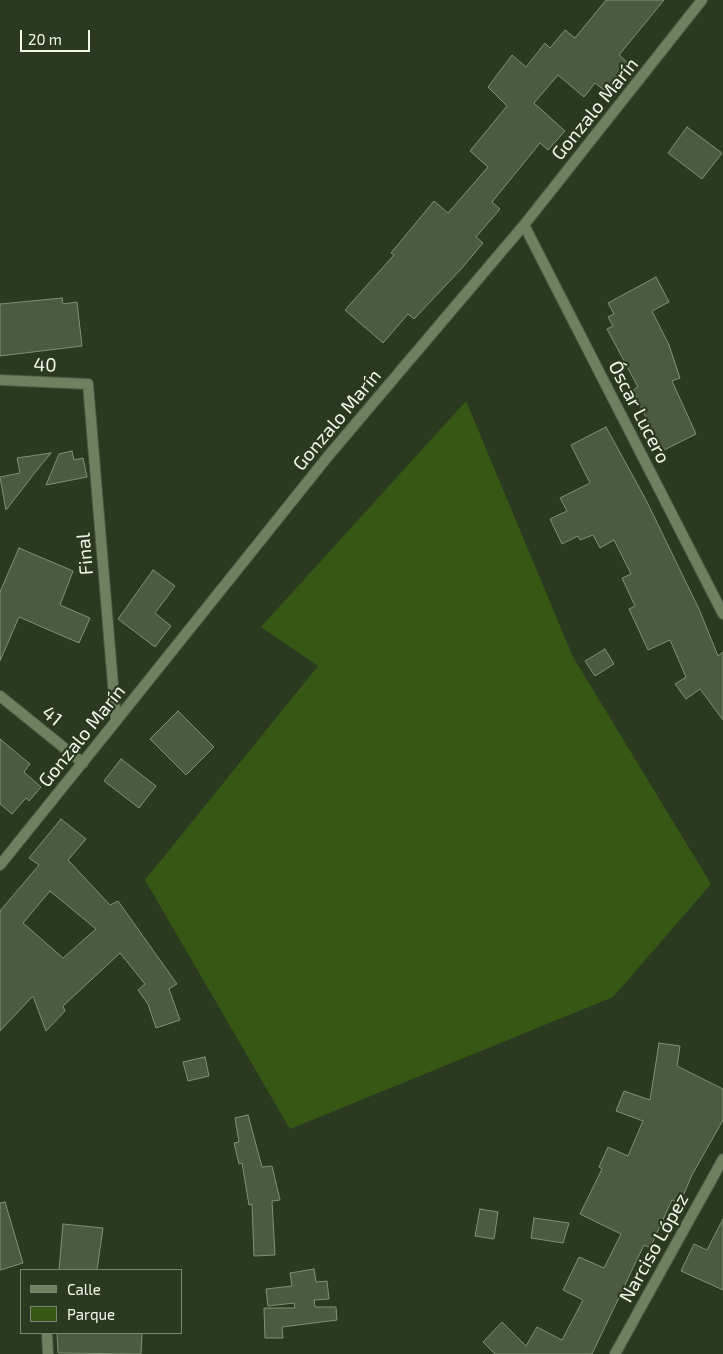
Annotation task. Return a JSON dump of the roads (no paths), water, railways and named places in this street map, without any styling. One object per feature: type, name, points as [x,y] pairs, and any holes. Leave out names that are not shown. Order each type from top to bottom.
[{"type":"street","name":"Gonzalo Marín","points":[[0,864],[329,455],[524,225],[702,0]]},
{"type":"street","name":"Óscar Lucero","points":[[524,225],[723,614]]},
{"type":"street","name":"40","points":[[0,380],[88,384]]},
{"type":"street","name":"Final","points":[[88,384],[116,721]]},
{"type":"street","name":"41","points":[[0,696],[83,763]]},
{"type":"street","name":"Narciso López","points":[[615,1354],[723,1159]]},
{"type":"street","points":[[47,1334],[48,1354]]}]
